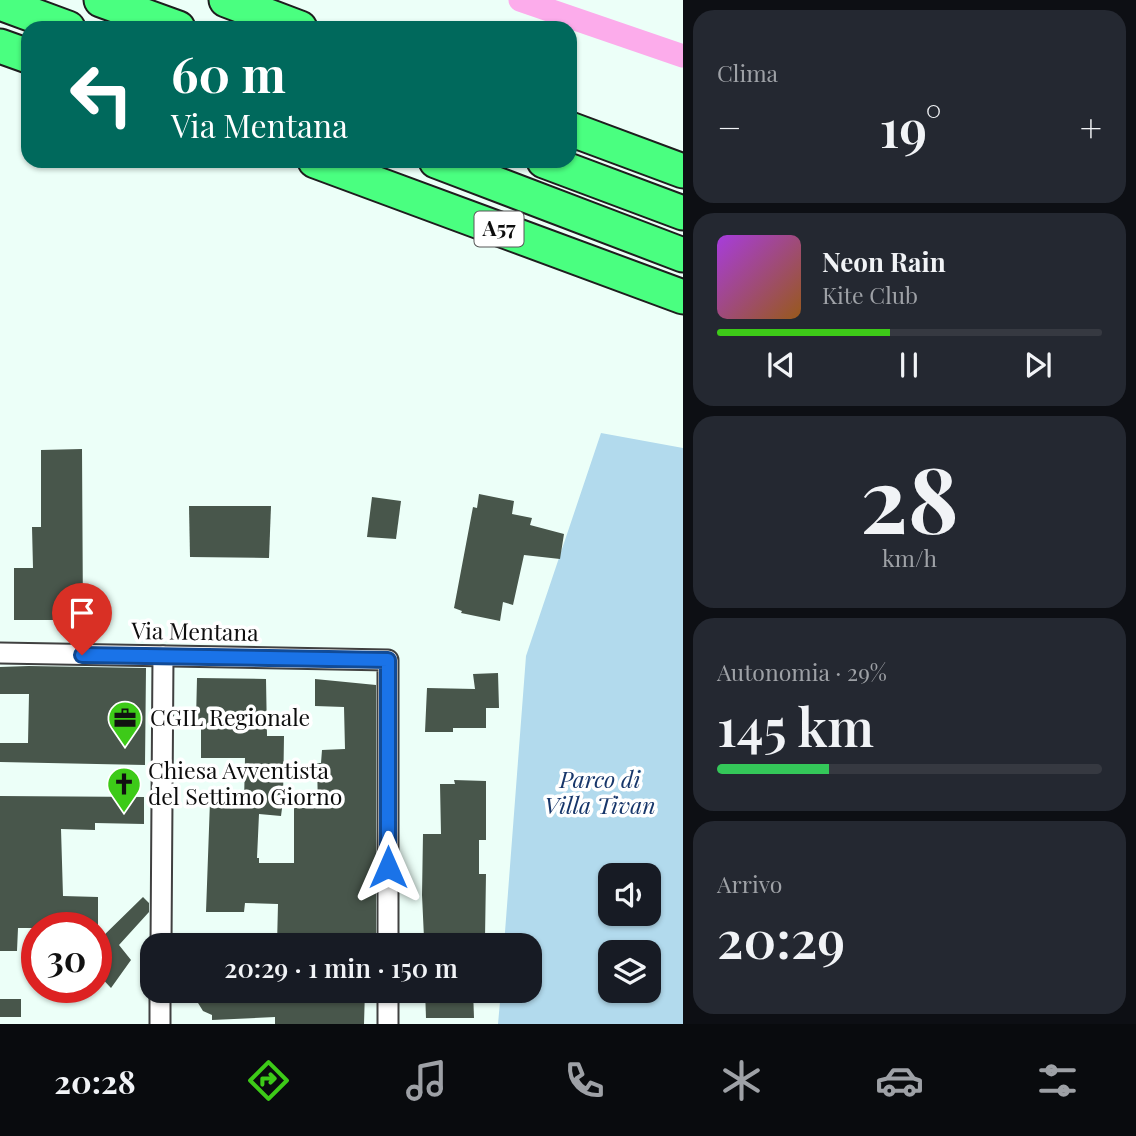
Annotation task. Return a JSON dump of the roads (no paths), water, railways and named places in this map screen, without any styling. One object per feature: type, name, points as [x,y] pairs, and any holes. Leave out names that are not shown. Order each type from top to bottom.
[{"type":"highway","points":[[101,0],[159,21]]},
{"type":"highway","points":[[226,0],[282,21]]},
{"type":"highway","points":[[0,3],[49,21]]},
{"type":"highway","points":[[0,46],[21,54]]},
{"type":"highway","points":[[577,132],[683,171]]},
{"type":"highway","name":"A57","points":[[333,168],[683,297]]},
{"type":"highway","name":"A57","points":[[454,168],[683,255]]},
{"type":"highway","points":[[563,168],[683,213]]},
{"type":"street","name":"Via Mentana","points":[[0,653],[388,660],[388,933]]},
{"type":"street","points":[[161,933],[163,656]]},
{"type":"street","points":[[160,1003],[160,1024]]},
{"type":"street","points":[[388,1003],[388,1024]]},
{"type":"waterway","points":[[520,0],[683,56]]},
{"type":"place","name":"CGIL Regionale","points":[[125,748]]},
{"type":"place","name":"Chiesa Avventista del Settimo Giorno","points":[[124,814]]},
{"type":"park label","name":"Parco di Villa Tivan","points":[[600,793]]}]
